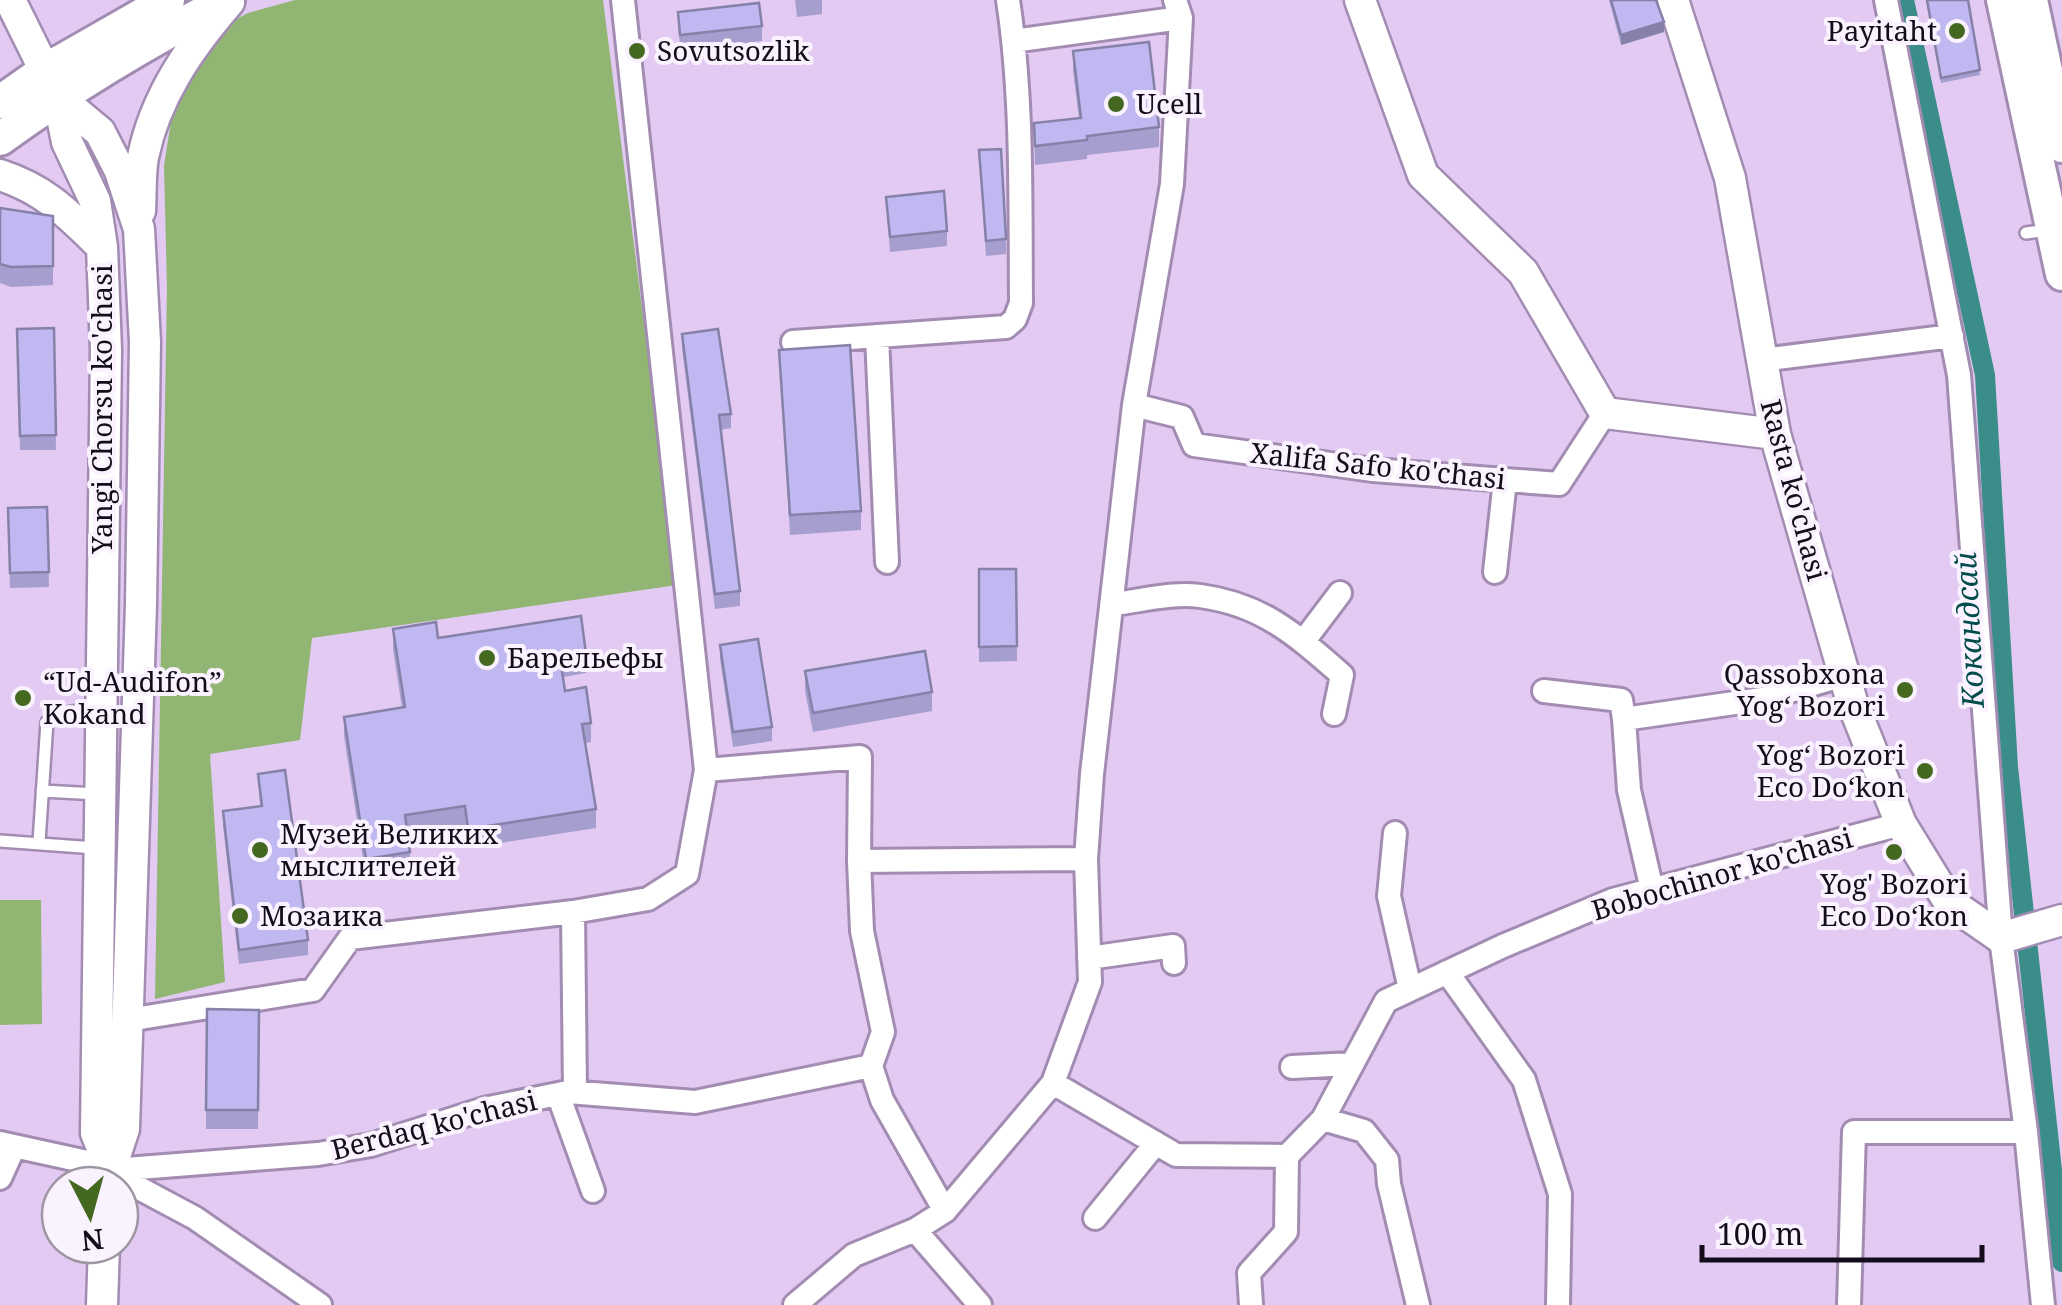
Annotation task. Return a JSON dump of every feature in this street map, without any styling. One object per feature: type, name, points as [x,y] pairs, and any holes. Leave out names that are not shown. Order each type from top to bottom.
[{"type":"main road","points":[[10,0],[51,84]]},
{"type":"main road","points":[[0,139],[51,84],[168,0]]},
{"type":"main road","points":[[0,102],[51,84],[230,0]]},
{"type":"main road","points":[[139,229],[143,158],[156,114],[184,59],[230,0]]},
{"type":"main road","points":[[1360,0],[1423,176],[1523,272],[1604,413],[1775,434]]},
{"type":"main road","name":"Rasta ko'chasi","points":[[1673,0],[1730,178],[1775,434],[1852,702],[1901,824],[1949,902],[2001,938]]},
{"type":"main road","points":[[2003,0],[2039,231],[2062,274]]},
{"type":"main road","points":[[2031,0],[2062,146]]},
{"type":"main road","name":"Yangi Chorsu ko'chasi","points":[[51,84],[100,132],[120,170],[139,229],[144,417],[128,1020],[124,1129],[113,1165]]},
{"type":"main road","name":"Yangi Chorsu ko'chasi","points":[[51,84],[67,142],[94,201],[102,247],[106,350],[96,1133],[107,1165]]},
{"type":"main road","points":[[0,175],[25,183],[53,199],[102,247]]},
{"type":"main road","points":[[2001,938],[2055,922]]},
{"type":"main road","points":[[102,1305],[103,1265]]},
{"type":"street","points":[[128,1020],[313,990],[350,938],[573,912],[648,899],[687,874],[706,770],[623,0]]},
{"type":"street","points":[[793,342],[1006,327],[1016,319],[1021,303],[1014,42],[1008,0]]},
{"type":"street","points":[[1886,0],[1952,336],[1960,395],[2001,938],[2026,1132],[2040,1304]]},
{"type":"street","points":[[795,1305],[854,1255],[915,1230],[945,1211],[1053,1082],[1090,982],[1086,859],[1092,774],[1134,405],[1172,184],[1178,9],[1014,42]]},
{"type":"street","points":[[876,336],[887,562]]},
{"type":"street","points":[[1762,360],[1952,336]]},
{"type":"street","name":"Xalifa Safo ko'chasi","points":[[1134,405],[1182,416],[1194,445],[1373,470],[1559,484],[1604,413]]},
{"type":"street","points":[[1496,572],[1505,480]]},
{"type":"street","points":[[1303,642],[1340,593]]},
{"type":"street","points":[[1114,604],[1197,595],[1259,610],[1342,674],[1334,714]]},
{"type":"street","points":[[1624,719],[1762,699],[1844,675]]},
{"type":"street","points":[[1544,691],[1621,700],[1629,790],[1652,890]]},
{"type":"street","points":[[706,770],[860,757],[862,931],[884,1032],[872,1066],[882,1100],[945,1211]]},
{"type":"street","name":"Bobochinor ko'chasi","points":[[1287,1156],[1323,1119],[1386,1001],[1613,900],[1901,824]]},
{"type":"street","points":[[1395,833],[1389,896],[1410,989]]},
{"type":"street","points":[[859,860],[1086,859]]},
{"type":"street","points":[[573,912],[566,1093],[593,1192]]},
{"type":"street","points":[[1089,958],[1172,946],[1174,962]]},
{"type":"street","points":[[1447,972],[1524,1080],[1560,1194],[1558,1305]]},
{"type":"street","points":[[1292,1067],[1352,1064]]},
{"type":"street","name":"Berdaq ko'chasi","points":[[140,1171],[372,1145],[484,1109],[566,1093],[696,1102],[872,1066]]},
{"type":"street","points":[[1053,1082],[1176,1155],[1287,1156],[1286,1232],[1249,1274],[1251,1305]]},
{"type":"street","points":[[1323,1119],[1364,1132],[1387,1160],[1389,1184],[1418,1305]]},
{"type":"street","points":[[1849,1305],[1854,1132],[2026,1132]]},
{"type":"street","points":[[1095,1218],[1156,1143]]},
{"type":"street","points":[[0,1178],[7,1145],[78,1165]]},
{"type":"street","points":[[140,1189],[194,1218],[320,1305]]},
{"type":"street","points":[[915,1230],[980,1305]]},
{"type":"lane","points":[[40,842],[47,722],[55,715],[101,707]]},
{"type":"lane","points":[[42,791],[100,794]]},
{"type":"lane","points":[[0,841],[100,848]]},
{"type":"green space","points":[[295,0],[603,0],[677,585],[312,638],[300,740],[210,754],[225,982],[155,999],[167,288],[164,166],[174,102],[217,29],[248,13]]},
{"type":"green space","points":[[0,900],[41,900],[42,1024],[0,1025]]},
{"type":"building","points":[[1611,0],[1656,0],[1664,22],[1621,35]]},
{"type":"building","points":[[1927,0],[1968,0],[1980,70],[1941,78]]},
{"type":"building","points":[[759,3],[762,26],[680,35],[678,12]]},
{"type":"building","name":"Ucell","points":[[1149,42],[1159,127],[1035,146],[1034,123],[1081,118],[1073,51]]},
{"type":"building","points":[[1001,149],[1006,239],[986,241],[979,150]]},
{"type":"building","points":[[944,191],[947,231],[890,237],[886,197]]},
{"type":"building","points":[[0,208],[53,216],[53,266],[0,264]]},
{"type":"building","points":[[54,328],[56,435],[20,436],[17,329]]},
{"type":"building","points":[[718,329],[731,414],[719,415],[740,591],[715,594],[682,334]]},
{"type":"building","points":[[850,345],[861,511],[790,515],[779,350]]},
{"type":"building","points":[[47,507],[49,572],[10,573],[8,508]]},
{"type":"building","points":[[979,569],[1016,569],[1017,646],[979,647]]},
{"type":"building","points":[[581,616],[586,654],[560,658],[565,691],[586,687],[591,723],[582,724],[596,809],[468,829],[465,806],[405,815],[410,852],[366,859],[344,717],[405,707],[393,629],[436,622],[438,638]]},
{"type":"building","points":[[758,639],[772,727],[733,732],[720,645]]},
{"type":"building","points":[[925,651],[932,692],[813,713],[805,671]]},
{"type":"building","name":"Музей Великих мыслителей","points":[[285,770],[308,940],[239,950],[223,811],[262,806],[258,774]]},
{"type":"building","points":[[207,1009],[259,1010],[258,1110],[206,1110]]},
{"type":"waterway","name":"Кокандсай","points":[[1904,0],[1985,375],[2008,767],[2062,1262]]},
{"type":"place","name":"Payitaht","points":[[1957,31]]},
{"type":"place","name":"Sovutsozlik","points":[[637,51]]},
{"type":"place","name":"Ucell","points":[[1116,104]]},
{"type":"place","name":"Барельефы","points":[[487,658]]},
{"type":"place","name":"Qassobxona Yog‘ Bozori","points":[[1905,690]]},
{"type":"place","name":"“Ud-Audifon” Kokand","points":[[23,698]]},
{"type":"place","name":"Yogʻ Bozori Eco Doʻkon","points":[[1925,771]]},
{"type":"place","name":"Музей Великих мыслителей","points":[[260,850]]},
{"type":"place","name":"Yog' Bozori Eco Do‘kon","points":[[1894,852]]},
{"type":"place","name":"Мозаика","points":[[240,916]]}]
